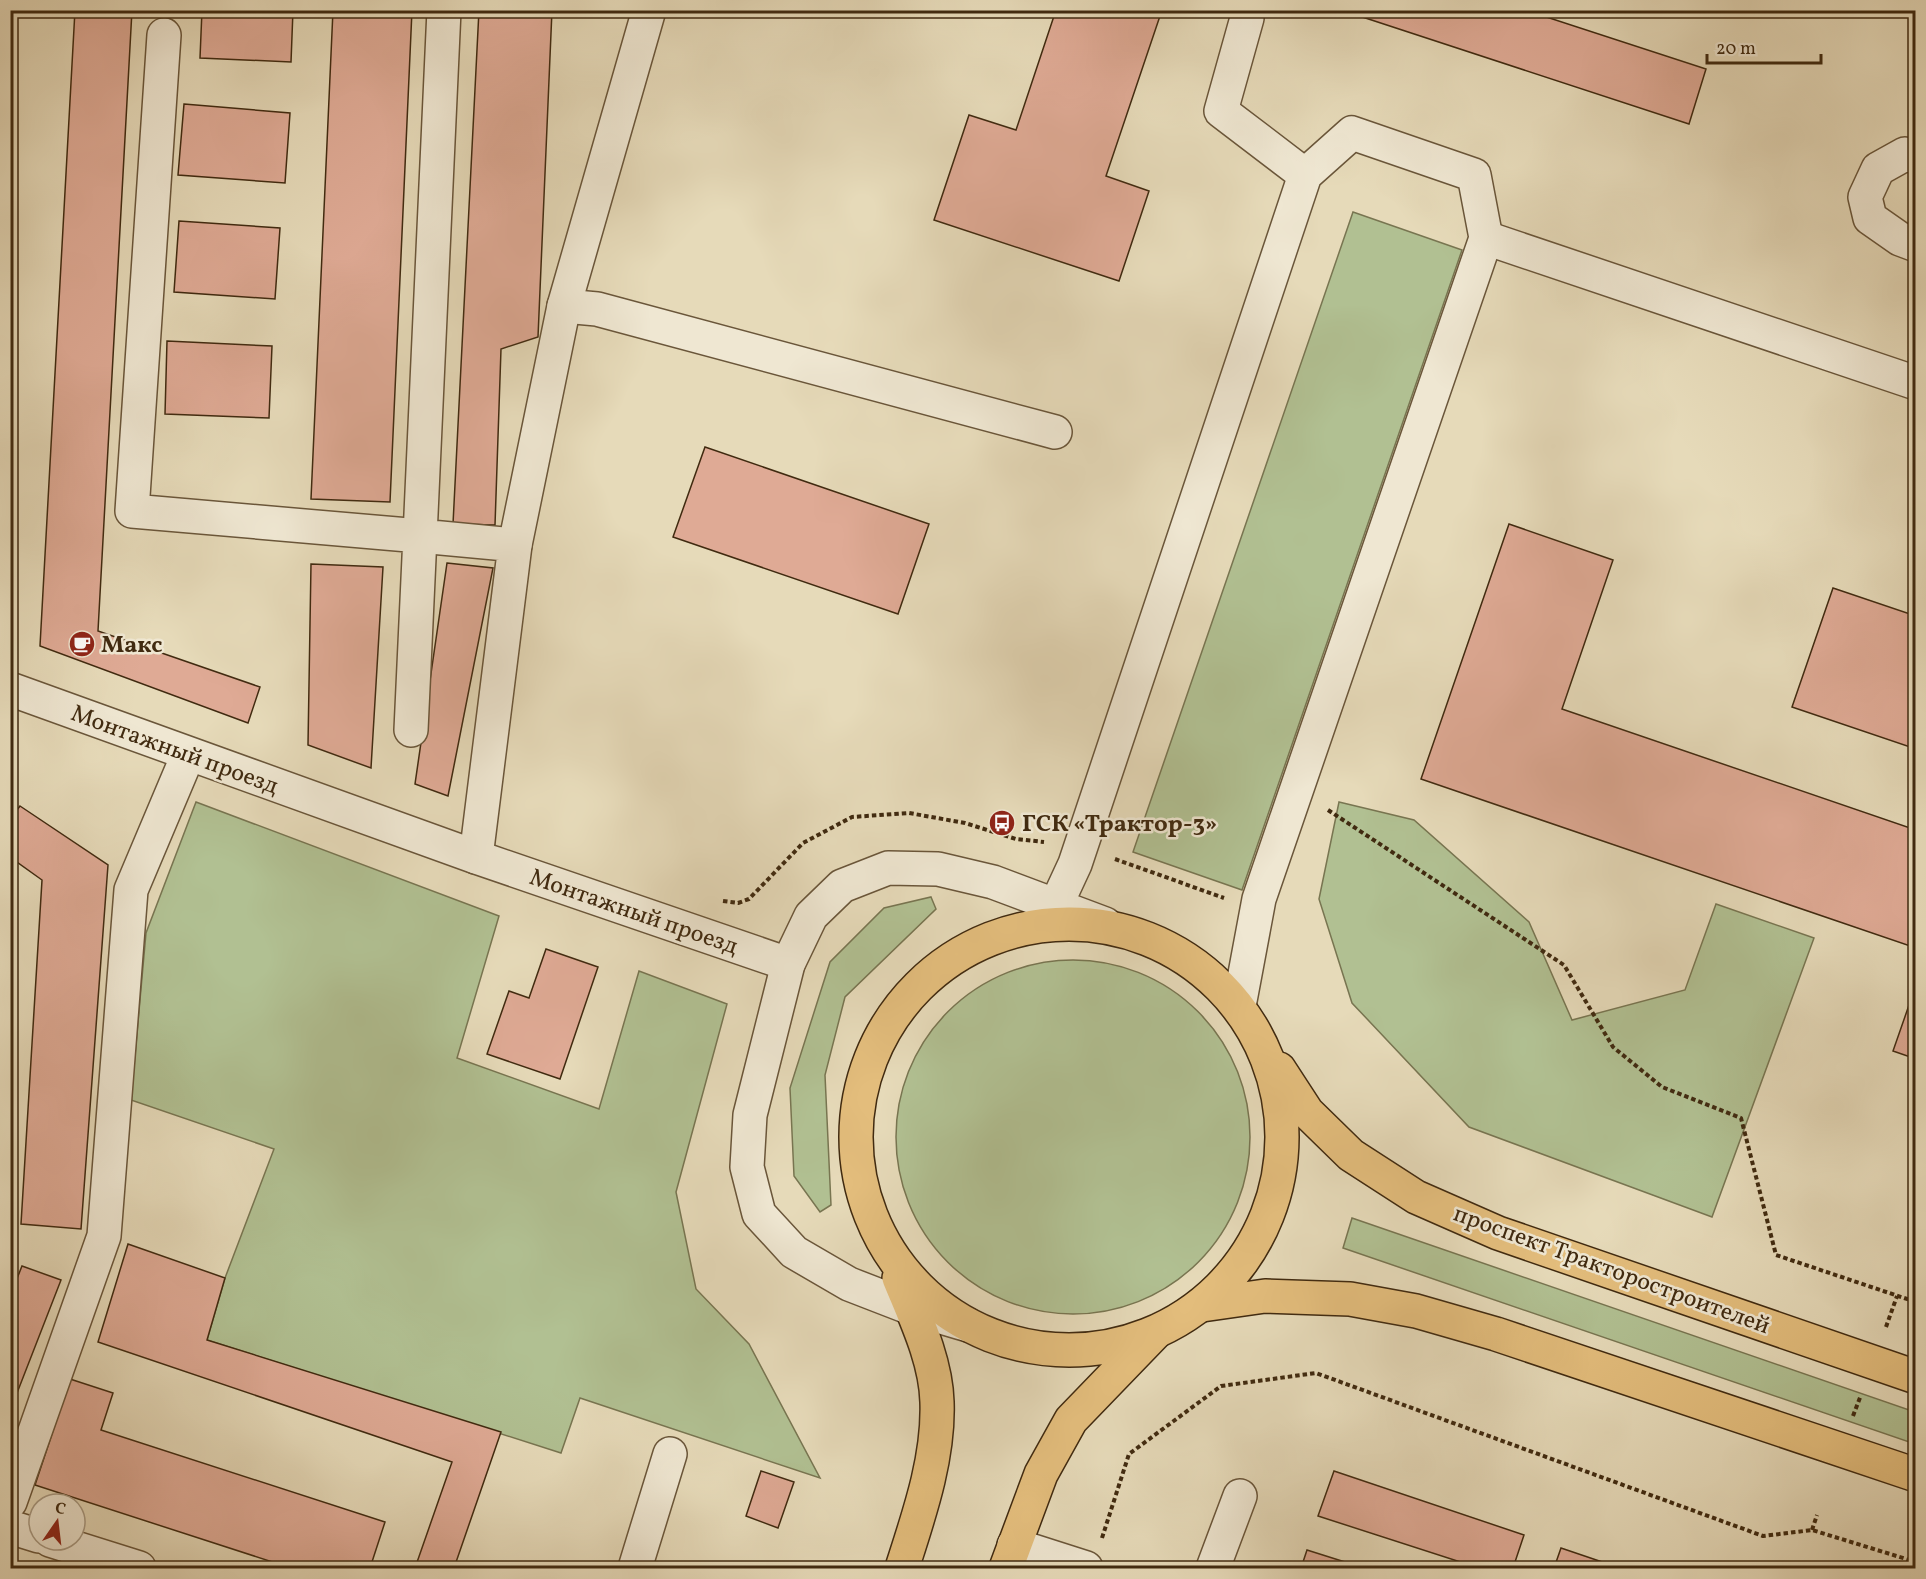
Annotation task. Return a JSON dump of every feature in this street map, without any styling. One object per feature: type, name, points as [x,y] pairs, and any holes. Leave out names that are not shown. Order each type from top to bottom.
[{"type":"main road","points":[[891,1258],[925,1299],[968,1325],[1002,1339],[1049,1349],[1103,1348],[1155,1333],[1202,1305],[1242,1263],[1270,1212],[1283,1156],[1280,1098],[1262,1042],[1239,1006],[1202,968],[1158,940],[1106,924],[1048,914],[945,963],[902,1003],[872,1054],[857,1111],[858,1170],[871,1218],[891,1258],[911,1308],[930,1362],[937,1401],[935,1444],[920,1512],[902,1569]]},
{"type":"main road","name":"проспект Тракторостроителей","points":[[1262,1042],[1307,1112],[1351,1155],[1416,1197],[1498,1233],[1916,1377]]},
{"type":"main road","points":[[1202,1305],[1265,1296],[1350,1299],[1416,1311],[1496,1334],[1916,1475]]},
{"type":"main road","points":[[1010,1557],[1041,1474],[1071,1420],[1155,1333]]},
{"type":"street","points":[[411,730],[444,10]]},
{"type":"street","points":[[476,857],[515,545],[564,306],[649,10]]},
{"type":"street","points":[[1247,18],[1221,111],[1305,175]]},
{"type":"street","points":[[164,35],[132,511],[515,545]]},
{"type":"street","points":[[968,1325],[911,1308],[849,1284],[794,1252],[759,1214],[747,1167],[750,1115],[788,964],[811,916],[834,893],[842,886],[888,868],[938,869],[993,882],[1048,914],[1075,864],[1305,175],[1352,134],[1474,176],[1486,238],[1259,899],[1239,1006]]},
{"type":"street","points":[[1916,157],[1905,154],[1878,169],[1865,197],[1870,218],[1900,239],[1916,245]]},
{"type":"street","points":[[1486,238],[1916,383]]},
{"type":"street","points":[[564,306],[597,309],[1056,432]]},
{"type":"street","name":"Монтажный проезд","points":[[10,689],[476,857],[788,964]]},
{"type":"street","points":[[10,1502],[104,1236],[131,890],[188,755]]},
{"type":"street","points":[[635,1569],[670,1455]]},
{"type":"street","points":[[1214,1569],[1240,1496]]},
{"type":"street","points":[[10,1527],[27,1532]]},
{"type":"street","points":[[87,1552],[139,1569]]},
{"type":"street","points":[[1010,1557],[1093,1558]]},
{"type":"path","points":[[1296,790],[1564,966],[1613,1047],[1662,1087],[1741,1118],[1776,1255],[1916,1302]]},
{"type":"path","points":[[718,901],[738,903],[749,899],[803,843],[852,817],[909,813],[965,824],[1016,839],[1081,846],[1257,910]]},
{"type":"path","points":[[1886,1328],[1897,1296]]},
{"type":"path","points":[[1093,1558],[1129,1454],[1221,1386],[1316,1373],[1764,1536],[1812,1530],[1916,1563]]},
{"type":"path","points":[[1851,1422],[1862,1394]]},
{"type":"path","points":[[1812,1530],[1817,1515]]},
{"type":"green space","points":[[1353,212],[1462,250],[1242,890],[1133,852]]},
{"type":"green space","points":[[196,802],[499,916],[457,1058],[599,1109],[639,971],[727,1004],[676,1192],[696,1289],[749,1344],[820,1478],[580,1398],[561,1453],[207,1340],[225,1278],[274,1149],[131,1100],[146,933]]},
{"type":"green space","points":[[1339,802],[1414,820],[1529,922],[1572,1020],[1685,990],[1716,904],[1814,938],[1712,1217],[1469,1127],[1352,1003],[1319,899]]},
{"type":"green space","points":[[931,897],[936,909],[845,997],[825,1075],[831,1205],[820,1212],[794,1176],[790,1088],[830,962],[884,908]]},
{"type":"green space","points":[[1073,960],[1108,963],[1141,973],[1171,990],[1198,1012],[1220,1039],[1237,1069],[1247,1102],[1250,1137],[1247,1172],[1237,1205],[1220,1235],[1198,1262],[1171,1284],[1141,1301],[1108,1311],[1073,1314],[1038,1311],[1005,1301],[975,1284],[948,1262],[926,1235],[909,1205],[899,1172],[896,1137],[899,1102],[909,1069],[926,1039],[948,1012],[975,990],[1005,973],[1038,963]]},
{"type":"green space","points":[[1352,1218],[1915,1412],[1915,1444],[1343,1248]]},
{"type":"building","points":[[75,10],[132,10],[98,631],[260,687],[248,723],[40,646]]},
{"type":"building","points":[[202,10],[293,10],[291,62],[200,58]]},
{"type":"building","points":[[333,10],[412,10],[390,502],[311,499]]},
{"type":"building","points":[[479,10],[552,10],[538,337],[501,349],[495,525],[453,524]]},
{"type":"building","points":[[1056,10],[1162,10],[1106,176],[1149,191],[1119,281],[934,220],[969,115],[1016,130]]},
{"type":"building","points":[[1341,10],[1525,10],[1706,69],[1689,124]]},
{"type":"building","points":[[184,104],[290,113],[285,183],[178,175]]},
{"type":"building","points":[[179,221],[280,228],[275,299],[174,292]]},
{"type":"building","points":[[167,341],[272,346],[269,418],[165,414]]},
{"type":"building","points":[[705,447],[929,524],[898,614],[673,537]]},
{"type":"building","points":[[1509,524],[1613,560],[1562,709],[1916,830],[1916,948],[1421,779]]},
{"type":"building","points":[[447,563],[493,568],[448,796],[415,784]]},
{"type":"building","points":[[311,564],[383,567],[371,768],[308,745]]},
{"type":"building","points":[[1833,588],[1916,616],[1916,749],[1792,707]]},
{"type":"building","points":[[20,806],[108,865],[81,1229],[21,1224],[42,880],[10,857],[10,819]]},
{"type":"building","points":[[546,949],[598,967],[560,1079],[487,1054],[509,991],[529,998]]},
{"type":"building","points":[[1916,985],[1916,1059],[1893,1051]]},
{"type":"building","points":[[128,1244],[225,1278],[207,1340],[501,1432],[454,1568],[415,1568],[452,1462],[98,1342]]},
{"type":"building","points":[[22,1266],[61,1280],[10,1411],[10,1296]]},
{"type":"building","points":[[70,1379],[113,1393],[101,1430],[385,1522],[370,1568],[291,1568],[87,1502],[87,1492],[57,1492],[35,1485]]},
{"type":"building","points":[[761,1471],[794,1482],[778,1528],[746,1516]]},
{"type":"building","points":[[1334,1471],[1524,1535],[1513,1568],[1479,1568],[1318,1516]]},
{"type":"building","points":[[1561,1548],[1620,1568],[1554,1568]]},
{"type":"building","points":[[1307,1550],[1364,1568],[1301,1568]]},
{"type":"place","name":"Макс","points":[[82,644]]},
{"type":"place","name":"ГСК «Трактор-3»","points":[[1002,823]]}]
